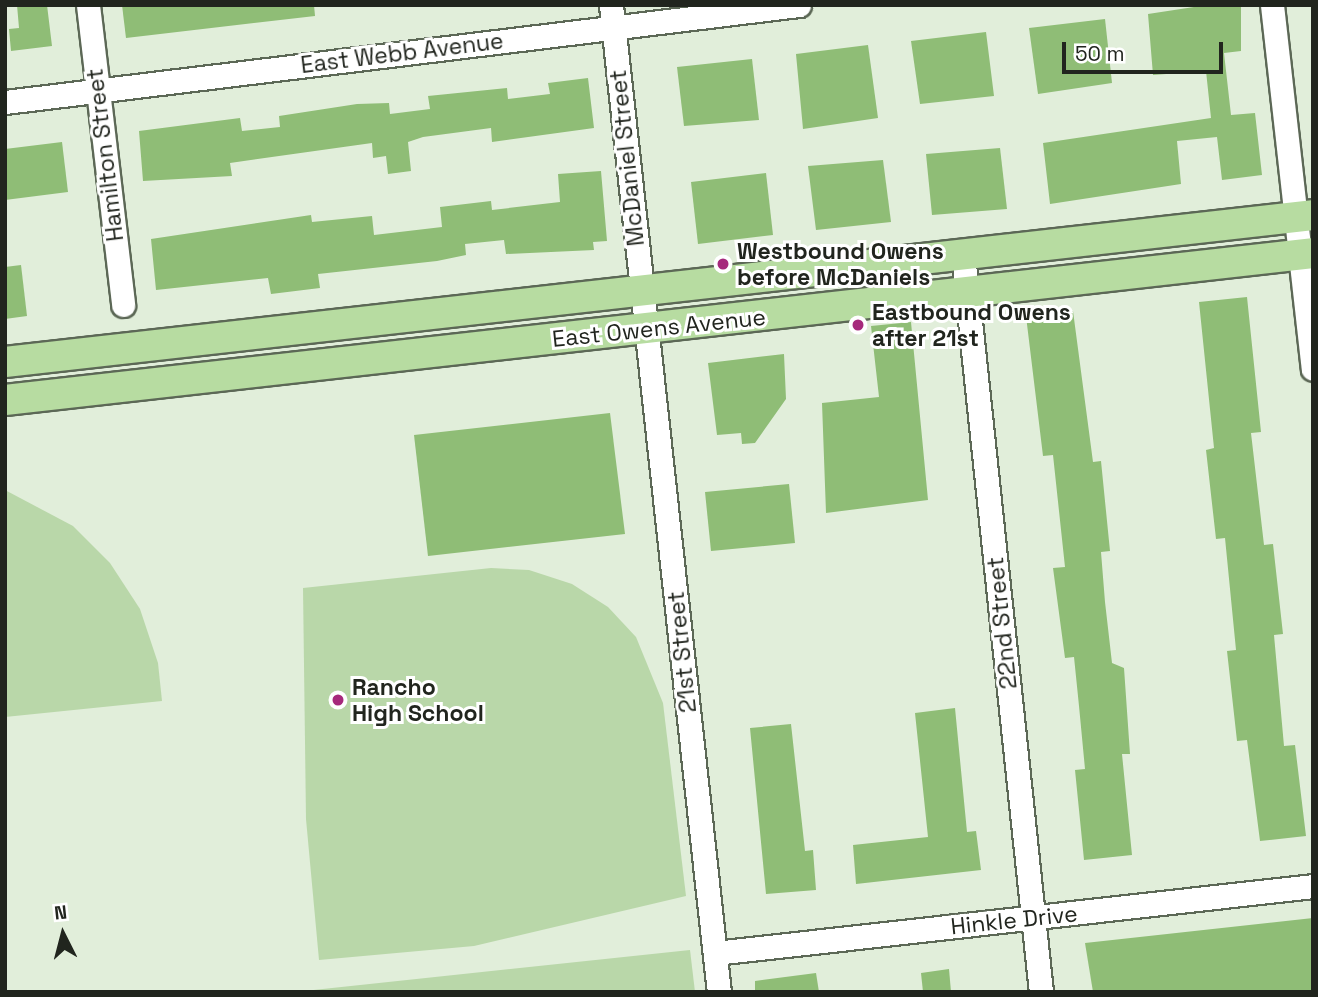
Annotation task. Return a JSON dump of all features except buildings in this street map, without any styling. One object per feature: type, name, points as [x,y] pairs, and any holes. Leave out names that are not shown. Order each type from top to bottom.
[{"type":"main road","name":"East Owens Avenue","points":[[5,400],[346,363],[963,255],[1304,235]]},
{"type":"main road","name":"East Owens Avenue","points":[[5,362],[378,321],[967,293],[1304,235]]},
{"type":"main road","points":[[346,363],[378,321]]},
{"type":"street","name":"Hamilton Street","points":[[88,5],[123,306]]},
{"type":"street","name":"East Webb Avenue","points":[[5,102],[97,92],[612,16],[799,5]]},
{"type":"street","points":[[1272,5],[1304,235],[1313,369]]},
{"type":"street","name":"McDaniel Street","points":[[612,16],[644,310]]},
{"type":"street","name":"22nd Street","points":[[963,255],[1041,992]]},
{"type":"street","name":"21st Street","points":[[644,310],[719,992]]},
{"type":"street","name":"Hinkle Drive","points":[[715,953],[1313,886]]},
{"type":"green space","points":[[5,490],[73,526],[110,563],[140,609],[158,663],[162,701],[5,717]]},
{"type":"green space","points":[[491,568],[529,570],[572,584],[608,607],[636,637],[663,703],[686,896],[474,946],[319,960],[306,819],[303,588]]},
{"type":"green space","points":[[690,950],[695,992],[304,992],[304,991]]},
{"type":"place","name":"Westbound Owens before McDaniels","points":[[723,264]]},
{"type":"place","name":"Eastbound Owens after 21st","points":[[858,325]]},
{"type":"place","name":"Rancho High School","points":[[338,700]]}]
